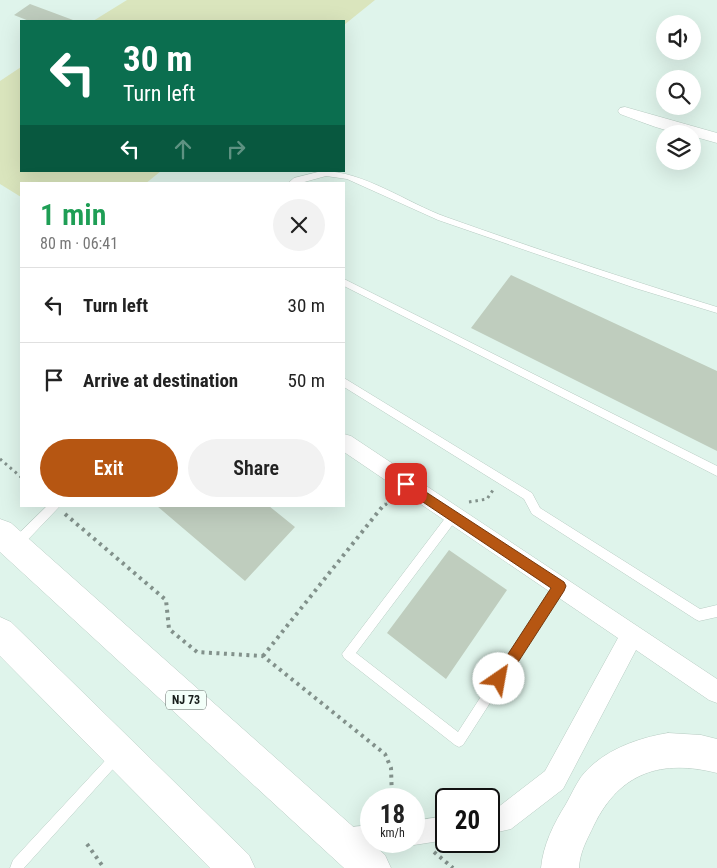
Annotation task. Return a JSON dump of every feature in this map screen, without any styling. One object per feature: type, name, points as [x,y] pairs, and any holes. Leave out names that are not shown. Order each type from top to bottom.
[{"type":"highway","name":"NJ 73","points":[[7,539],[356,839],[372,868]]},
{"type":"highway","points":[[0,633],[236,868]]},
{"type":"highway","points":[[560,868],[560,857],[575,822],[597,786],[627,762],[648,752],[702,751],[717,756]]},
{"type":"street","points":[[625,110],[657,122],[717,138]]},
{"type":"street","points":[[345,443],[406,484],[460,509],[559,586],[717,692]]},
{"type":"street","points":[[500,820],[554,780],[632,634]]},
{"type":"lane","points":[[294,182],[326,173],[349,176],[441,218],[638,286],[717,310]]},
{"type":"lane","points":[[345,283],[717,471]]},
{"type":"lane","points":[[345,383],[528,496],[536,511],[699,615],[717,611]]},
{"type":"lane","points":[[7,539],[59,509]]},
{"type":"lane","points":[[460,509],[348,654],[460,741],[559,586]]},
{"type":"lane","points":[[17,868],[18,864],[120,753]]},
{"type":"path","points":[[0,459],[20,476]]},
{"type":"path","points":[[460,509],[487,499],[500,479]]},
{"type":"path","points":[[263,656],[382,507],[394,499],[406,484]]},
{"type":"path","points":[[59,509],[166,600],[169,629],[197,652],[263,656],[385,754],[392,768],[392,788]]},
{"type":"path","points":[[87,844],[104,868]]},
{"type":"path","points":[[432,850],[453,868]]},
{"type":"green space","points":[[127,0],[375,0],[345,24],[345,20],[95,20]]},
{"type":"green space","points":[[20,68],[20,172],[160,172],[147,182],[20,182],[20,196],[0,184],[0,81]]},
{"type":"building","points":[[30,4],[73,20],[26,20],[14,15]]},
{"type":"building","points":[[511,275],[717,371],[717,451],[471,328]]},
{"type":"building","points":[[158,507],[270,507],[295,527],[245,581]]},
{"type":"building","points":[[449,550],[507,590],[446,679],[387,633]]},
{"type":"route","points":[[406,484],[559,586],[499,679]]}]
